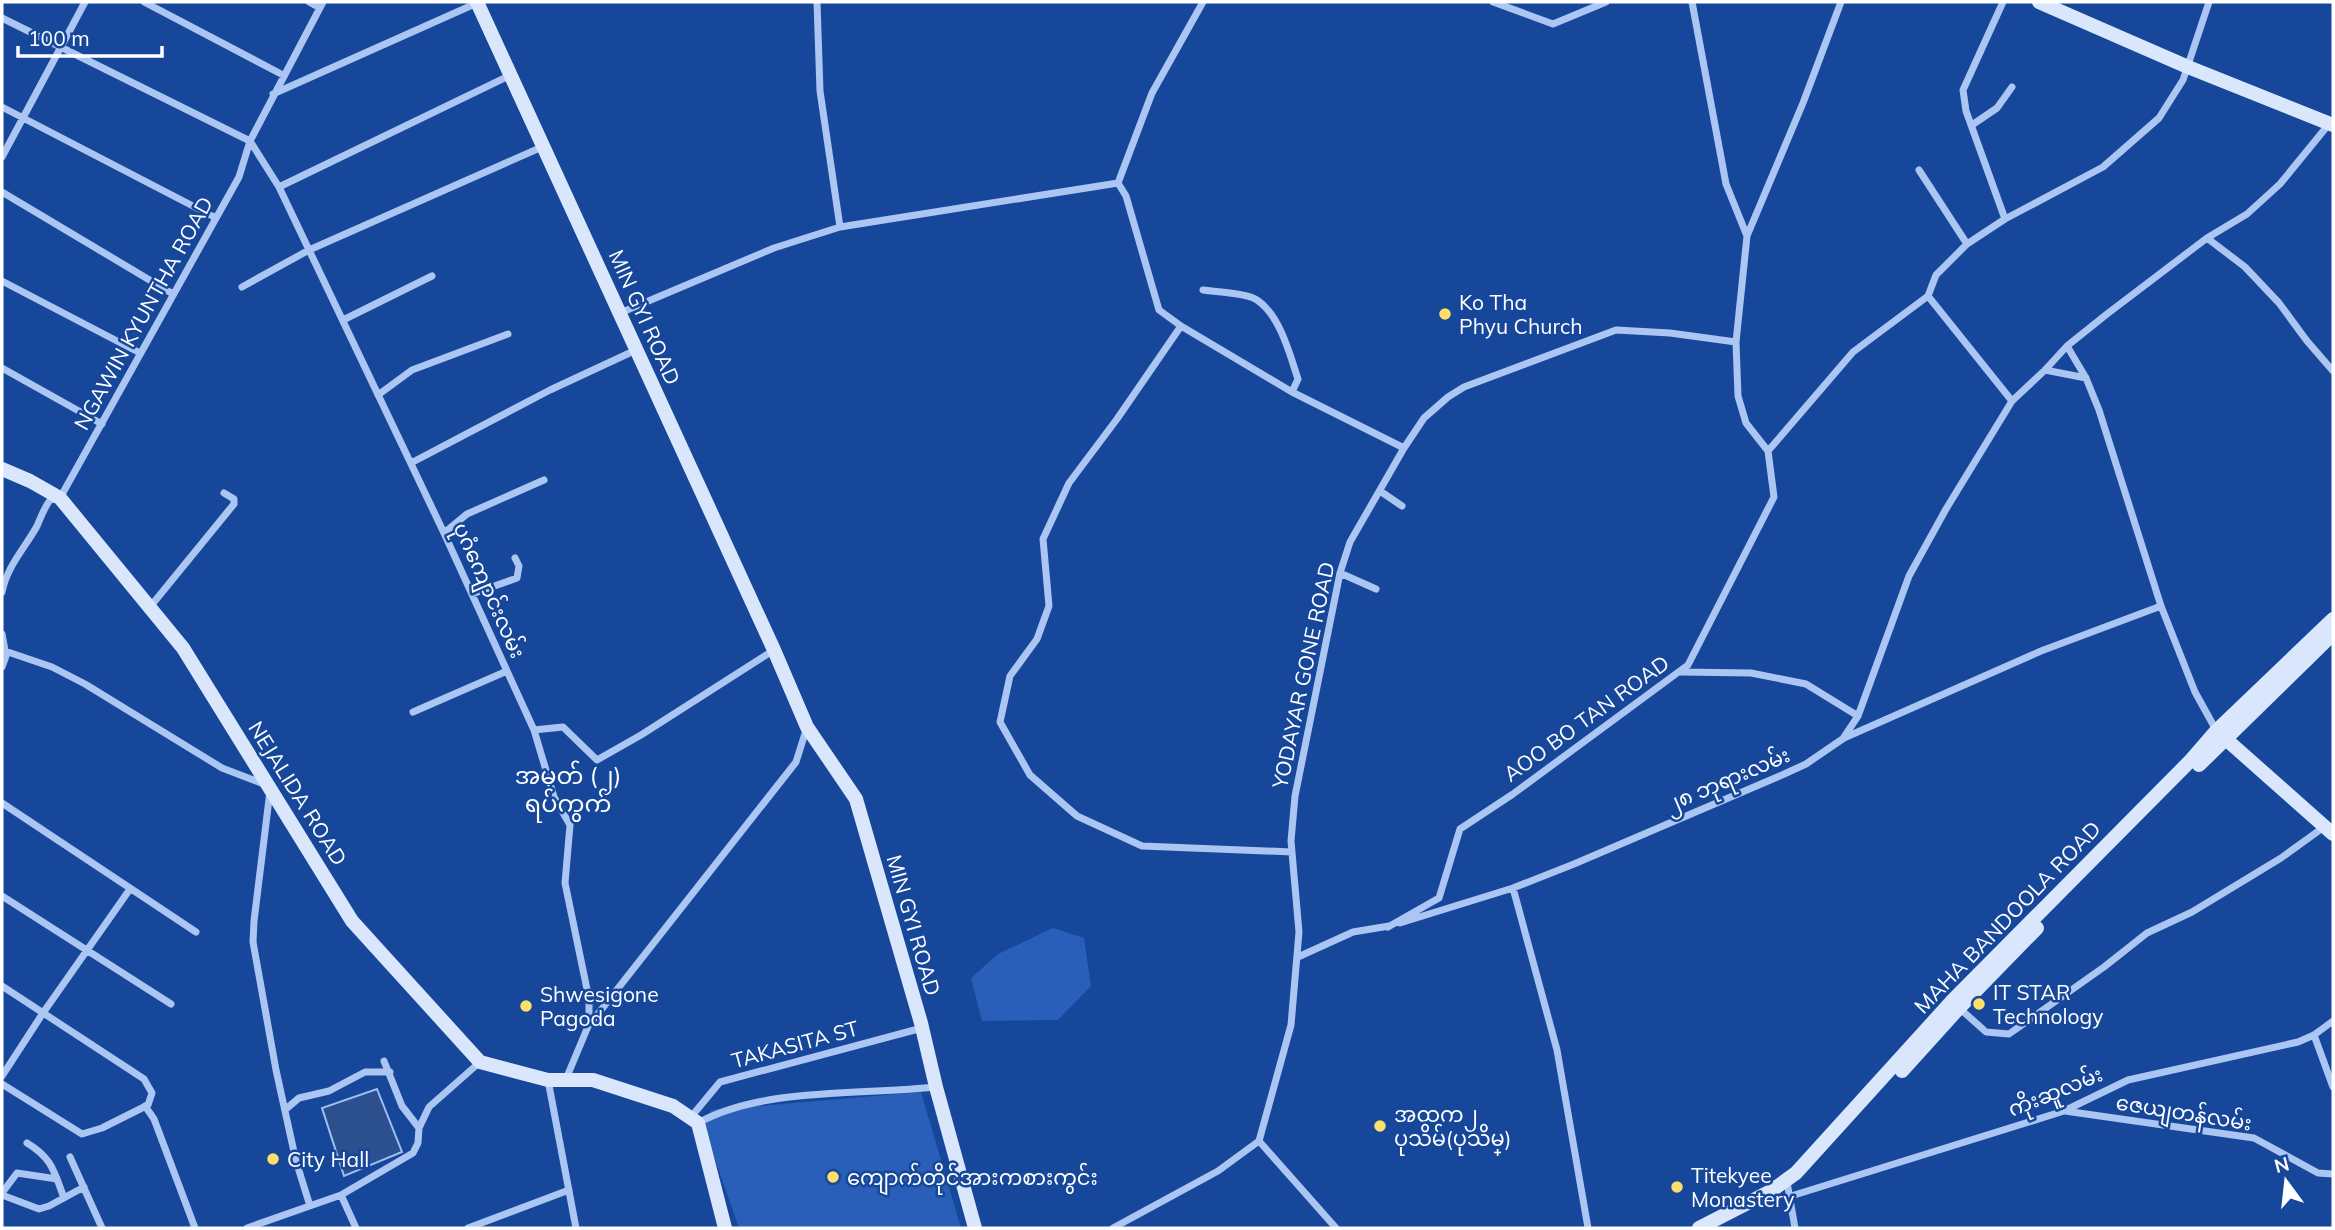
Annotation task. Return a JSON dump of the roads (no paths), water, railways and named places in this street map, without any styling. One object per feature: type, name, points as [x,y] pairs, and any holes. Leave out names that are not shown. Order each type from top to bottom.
[{"type":"main road","name":"MIN GYI ROAD","points":[[477,2],[807,727],[856,799],[922,1028],[975,1228]]},
{"type":"main road","points":[[2039,2],[2331,125]]},
{"type":"main road","name":"NEJALIDA ROAD","points":[[2,469],[60,498],[150,607],[183,648],[352,920],[480,1062]]},
{"type":"main road","name":"MAHA BANDOOLA ROAD","points":[[1720,1228],[1787,1190],[1955,1005],[2333,619]]},
{"type":"main road","name":"MAHA BANDOOLA ROAD","points":[[2221,734],[2333,634]]},
{"type":"main road","points":[[2221,734],[2329,830]]},
{"type":"main road","points":[[480,1062],[548,1080],[593,1080],[673,1106],[694,1120],[725,1228]]},
{"type":"main road","name":"MAHA BANDOOLA ROAD","points":[[1699,1228],[1787,1190]]},
{"type":"street","points":[[2,157],[85,2]]},
{"type":"street","points":[[144,2],[283,75]]},
{"type":"street","points":[[309,2],[322,5]]},
{"type":"street","points":[[273,94],[477,2]]},
{"type":"street","points":[[817,2],[820,91],[840,227]]},
{"type":"street","points":[[1118,183],[1152,93],[1203,2]]},
{"type":"street","points":[[1493,2],[1553,24],[1606,2]]},
{"type":"street","points":[[1692,2],[1726,184],[1746,236]]},
{"type":"street","points":[[1841,2],[1803,103],[1746,236],[1736,342],[1738,396],[1746,423],[1768,450],[1853,352],[1928,296],[1936,275],[1967,244],[2005,219],[2103,167],[2159,118],[2183,80],[2209,2]]},
{"type":"street","points":[[2003,2],[1963,90],[1966,111],[2005,219]]},
{"type":"street","name":"NGAWIN KYUNTHA ROAD","points":[[2,592],[14,560],[37,525],[44,508],[50,500],[60,498],[239,177],[250,141],[322,5]]},
{"type":"street","points":[[2,18],[250,141]]},
{"type":"street","points":[[279,187],[511,75]]},
{"type":"street","points":[[1972,125],[1997,108],[2012,87]]},
{"type":"street","points":[[2,107],[216,218]]},
{"type":"street","points":[[1844,738],[1858,716],[1909,576],[2012,401],[2067,346],[2207,238],[2247,214],[2280,184],[2331,125]]},
{"type":"street","name":"ပုဂံကျောင်းလမ်း","points":[[250,141],[279,187],[444,533],[534,730],[554,797],[570,824],[565,883],[589,999],[589,1024],[566,1079]]},
{"type":"street","points":[[242,287],[309,250],[542,147]]},
{"type":"street","points":[[1919,170],[1967,244]]},
{"type":"street","points":[[619,313],[774,248],[840,227],[1118,183]]},
{"type":"street","points":[[1118,183],[1126,197],[1158,310],[1292,391],[1404,448]]},
{"type":"street","points":[[2,192],[173,294]]},
{"type":"street","points":[[2207,238],[2245,267],[2279,303],[2333,371]]},
{"type":"street","points":[[343,320],[432,276]]},
{"type":"street","points":[[2,281],[140,354]]},
{"type":"street","points":[[1203,289],[1256,299],[1270,313],[1284,339],[1298,379],[1292,391]]},
{"type":"street","points":[[1928,296],[2012,401]]},
{"type":"street","points":[[1181,326],[1069,483],[1048,527],[1043,539],[1049,606],[1038,639],[1010,676],[1000,722],[1030,775],[1077,816],[1142,846],[1292,852]]},
{"type":"street","name":"YODAYAR GONE ROAD","points":[[1259,1141],[1291,1025],[1299,932],[1292,852],[1295,796],[1340,573],[1350,542],[1404,448],[1424,418],[1464,387],[1616,330],[1670,332],[1736,342]]},
{"type":"street","points":[[379,395],[412,370],[508,334]]},
{"type":"street","points":[[2067,346],[2086,378],[2099,411],[2161,606],[2195,692],[2221,734]]},
{"type":"street","points":[[411,463],[550,390],[636,350]]},
{"type":"street","points":[[2,368],[102,424]]},
{"type":"street","points":[[2045,370],[2086,378]]},
{"type":"street","name":"AOO BO TAN ROAD","points":[[1388,927],[1439,898],[1460,829],[1513,794],[1688,665],[1774,497],[1768,450]]},
{"type":"street","points":[[444,533],[467,514],[544,480]]},
{"type":"street","points":[[1380,491],[1402,506]]},
{"type":"street","points":[[150,607],[234,503],[234,499],[224,493]]},
{"type":"street","points":[[472,594],[517,578],[519,566],[515,558]]},
{"type":"street","points":[[1340,573],[1376,589]]},
{"type":"street","name":"၂၈ ဘုရားလမ်း","points":[[1298,957],[1353,932],[1388,927],[1513,888],[1782,775],[1806,764],[1844,738],[2042,651],[2161,606]]},
{"type":"street","points":[[2,634],[6,656],[2,667]]},
{"type":"street","points":[[534,730],[563,727],[597,760],[774,650]]},
{"type":"street","points":[[5,651],[52,667],[85,684],[222,768],[269,787],[253,943],[276,1070],[296,1161],[310,1206]]},
{"type":"street","points":[[413,712],[507,671]]},
{"type":"street","points":[[1680,671],[1751,673],[1806,684],[1858,716]]},
{"type":"street","points":[[589,1024],[796,762],[807,727]]},
{"type":"street","points":[[2,803],[196,932]]},
{"type":"street","points":[[1955,1005],[1986,1032],[2009,1034],[2147,933],[2192,912],[2329,830]]},
{"type":"street","points":[[1513,888],[1557,1050],[1588,1228]]},
{"type":"street","points":[[2,1076],[130,889]]},
{"type":"street","points":[[2,896],[171,1004]]},
{"type":"street","points":[[2,986],[144,1079],[152,1094],[148,1105],[102,1128],[82,1134],[2,1084]]},
{"type":"street","name":"ကိုးဆူလမ်း","points":[[1787,1190],[2064,1111],[2128,1080],[2298,1042],[2314,1035],[2333,1021]]},
{"type":"street","name":"TAKASITA ST","points":[[694,1120],[720,1082],[922,1028]]},
{"type":"street","points":[[2314,1035],[2333,1087]]},
{"type":"street","points":[[384,1060],[402,1106],[419,1128]]},
{"type":"street","points":[[247,1228],[341,1195],[413,1153],[418,1143],[419,1128],[429,1107],[480,1062]]},
{"type":"street","points":[[286,1109],[299,1098],[328,1091],[365,1072],[390,1072]]},
{"type":"street","points":[[548,1080],[576,1228]]},
{"type":"street","points":[[694,1120],[761,1101],[866,1090],[936,1087]]},
{"type":"street","points":[[145,1106],[154,1119],[195,1228]]},
{"type":"street","name":"ဇေယျတန်လမ်း","points":[[2064,1111],[2254,1138],[2318,1172],[2333,1174]]},
{"type":"street","points":[[1113,1228],[1217,1171],[1259,1141],[1336,1228]]},
{"type":"street","points":[[27,1143],[48,1159],[64,1198]]},
{"type":"street","points":[[70,1157],[102,1228]]},
{"type":"street","points":[[57,1179],[17,1173],[2,1194],[39,1209],[83,1187]]},
{"type":"street","points":[[468,1228],[569,1190]]},
{"type":"street","points":[[1787,1190],[1795,1228]]},
{"type":"street","points":[[341,1195],[356,1228]]},
{"type":"place","name":"Ko Tha Phyu Church","points":[[1445,314]]},
{"type":"place","name":"IT STAR Technology","points":[[1979,1004]]},
{"type":"place","name":"Shwesigone Pagoda","points":[[526,1006]]},
{"type":"place","name":"အထက၂ ပုသိမ်(ပုသိမ္)","points":[[1380,1126]]},
{"type":"place","name":"City Hall","points":[[273,1159]]},
{"type":"place","name":"ကျောက်တိုင်အားကစားကွင်း","points":[[833,1177]]},
{"type":"place","name":"Titekyee Monastery","points":[[1677,1187]]},
{"type":"district","name":"အမှတ် (၂) ရပ်ကွက်","points":[[568,789]]}]
